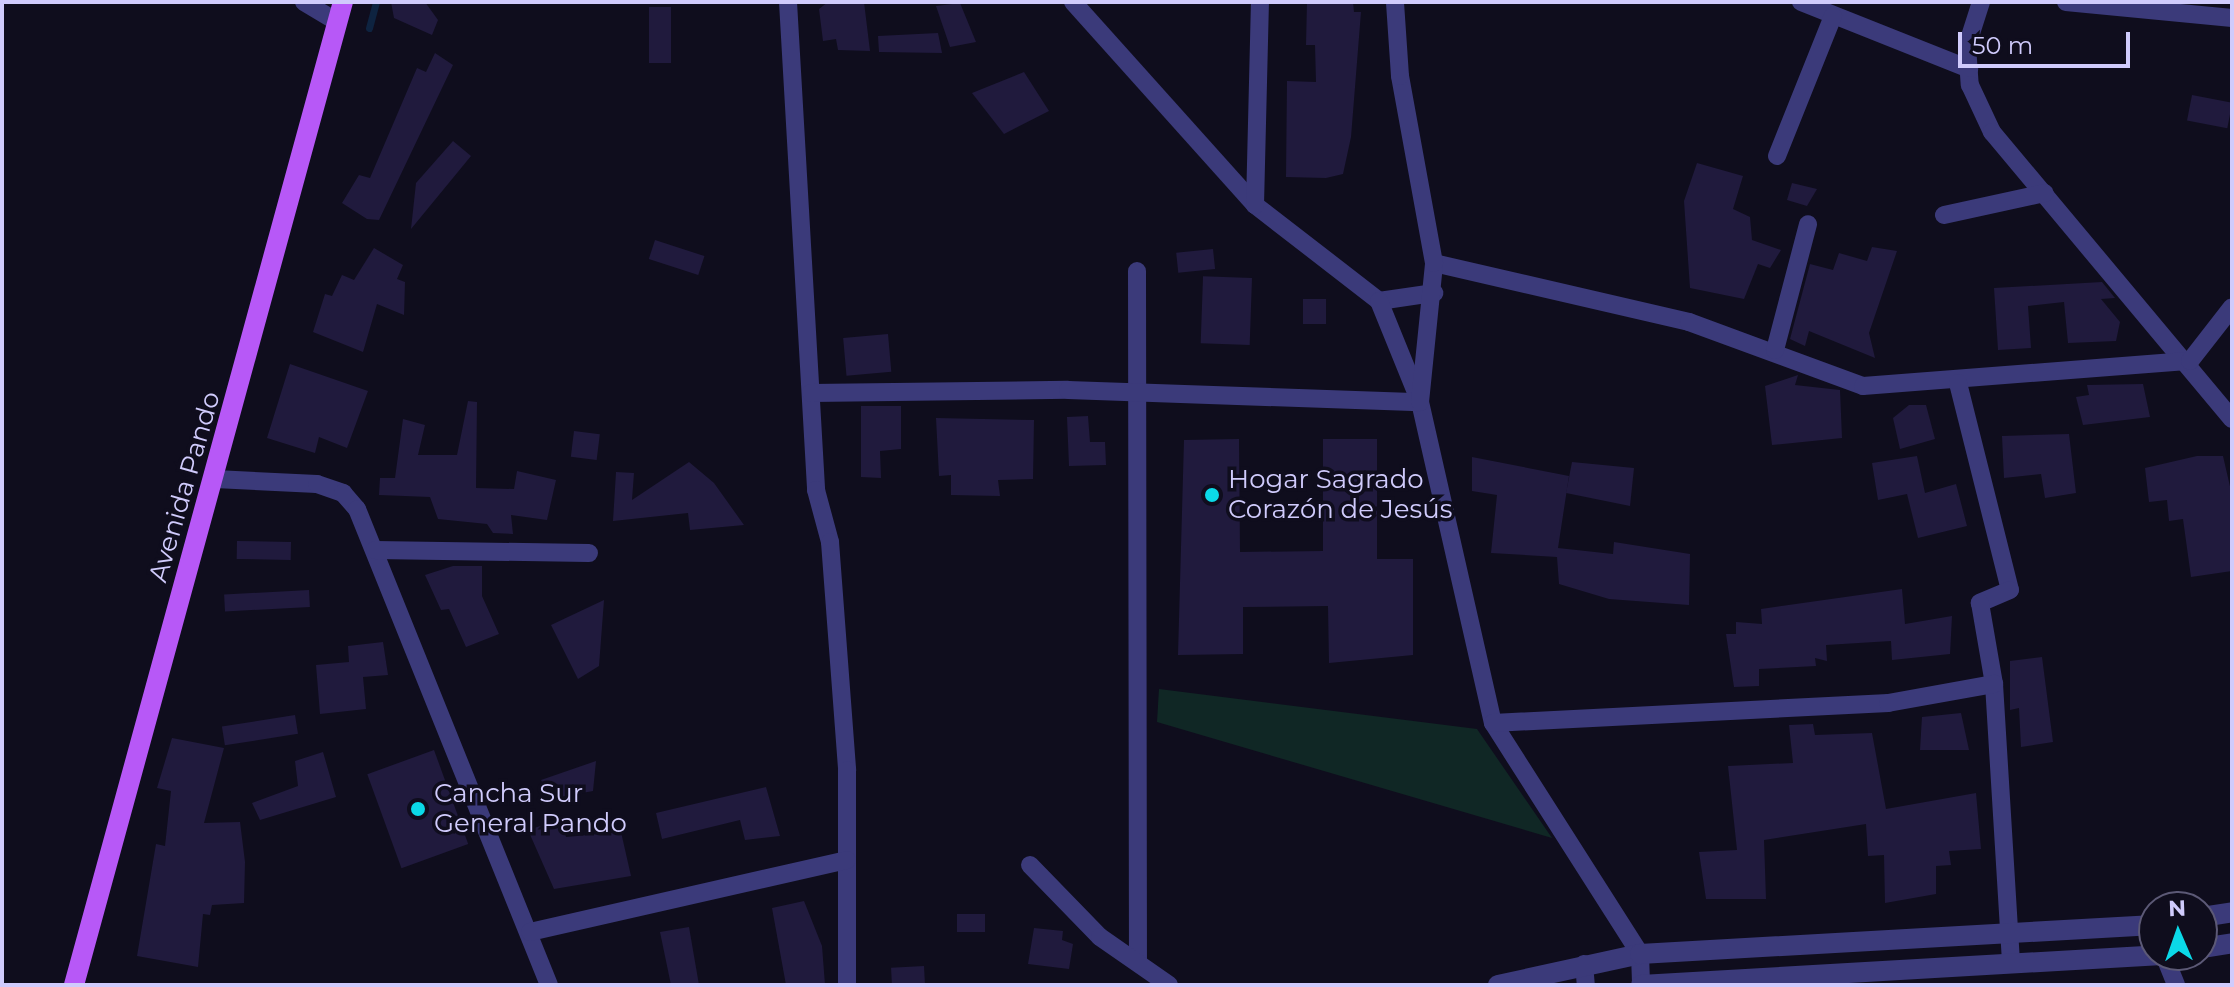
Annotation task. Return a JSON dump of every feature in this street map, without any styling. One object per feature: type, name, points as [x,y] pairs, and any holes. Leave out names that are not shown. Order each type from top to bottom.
[{"type":"main road","name":"Avenida Pando","points":[[74,985],[215,479],[340,12]]},
{"type":"street","points":[[304,2],[340,12]]},
{"type":"street","points":[[788,2],[811,393],[843,709],[847,985]]},
{"type":"street","points":[[1073,2],[1255,205],[1379,301],[1420,402],[1493,723],[1640,954],[1641,985],[2138,956]]},
{"type":"street","points":[[1255,205],[1260,2]]},
{"type":"street","points":[[1395,2],[1400,76],[1434,263],[1434,293],[1420,402]]},
{"type":"street","points":[[1801,2],[1969,69]]},
{"type":"street","points":[[1981,2],[1967,46],[1969,69],[1992,132],[2190,361],[2232,419]]},
{"type":"street","points":[[2066,2],[2232,18]]},
{"type":"street","points":[[1777,156],[1833,16]]},
{"type":"street","points":[[1944,215],[2045,193]]},
{"type":"street","points":[[1775,350],[1808,224]]},
{"type":"street","points":[[1434,263],[1775,350],[1863,386],[1958,383],[2190,361],[2232,307]]},
{"type":"street","points":[[1137,271],[1138,963]]},
{"type":"street","points":[[1379,301],[1434,293]]},
{"type":"street","points":[[1958,383],[2010,590],[1980,603],[1994,684],[2011,962]]},
{"type":"street","points":[[811,393],[1137,392],[1420,402]]},
{"type":"street","points":[[215,479],[317,484],[343,493],[375,550],[549,985]]},
{"type":"street","points":[[375,550],[589,553]]},
{"type":"street","points":[[1493,723],[1888,703],[1994,684]]},
{"type":"street","points":[[530,932],[847,860]]},
{"type":"street","points":[[1030,865],[1100,937],[1169,985]]},
{"type":"street","points":[[1498,985],[1640,954],[2138,926]]},
{"type":"street","points":[[1584,964],[1586,985]]},
{"type":"green space","points":[[1159,689],[1477,729],[1552,838],[1157,722]]},
{"type":"building","points":[[391,2],[425,2],[438,20],[432,35],[394,18]]},
{"type":"building","points":[[828,2],[864,2],[870,51],[838,50],[836,39],[823,41],[819,9]]},
{"type":"building","points":[[1307,2],[1353,2],[1354,12],[1361,12],[1351,137],[1343,174],[1326,178],[1286,177],[1287,81],[1316,82],[1315,45],[1306,45]]},
{"type":"building","points":[[960,3],[976,42],[950,47],[936,6]]},
{"type":"building","points":[[649,7],[671,7],[671,63],[649,63]]},
{"type":"building","points":[[938,33],[942,53],[879,52],[878,36]]},
{"type":"building","points":[[435,53],[453,65],[379,220],[367,219],[342,203],[359,175],[370,178],[417,68],[426,72]]},
{"type":"building","points":[[1024,72],[1049,111],[1004,134],[972,93]]},
{"type":"building","points":[[2192,95],[2232,103],[2227,128],[2187,121]]},
{"type":"building","points":[[453,141],[471,156],[411,229],[416,183]]},
{"type":"building","points":[[1697,163],[1743,176],[1733,209],[1750,217],[1752,240],[1781,250],[1770,268],[1758,264],[1744,299],[1690,288],[1684,201]]},
{"type":"building","points":[[1792,183],[1817,189],[1807,206],[1787,200]]},
{"type":"building","points":[[655,240],[704,256],[698,275],[649,259]]},
{"type":"building","points":[[1872,247],[1897,251],[1869,333],[1875,358],[1809,331],[1805,346],[1790,339],[1810,264],[1833,270],[1839,253],[1867,261]]},
{"type":"building","points":[[374,248],[403,265],[397,279],[405,282],[404,315],[377,304],[363,352],[313,332],[325,294],[332,296],[342,275],[354,280]]},
{"type":"building","points":[[1213,249],[1215,269],[1178,273],[1176,253]]},
{"type":"building","points":[[1203,276],[1252,278],[1250,345],[1201,343]]},
{"type":"building","points":[[2102,282],[2115,298],[2101,299],[2120,322],[2116,341],[2068,343],[2064,302],[2028,306],[2031,348],[1998,350],[1994,288]]},
{"type":"building","points":[[1303,299],[1326,299],[1326,324],[1303,324]]},
{"type":"building","points":[[888,334],[891,372],[846,376],[843,338]]},
{"type":"building","points":[[290,364],[368,391],[347,448],[319,437],[315,453],[267,438]]},
{"type":"building","points":[[1798,375],[1795,385],[1840,390],[1842,438],[1772,445],[1765,386]]},
{"type":"building","points":[[2143,384],[2150,417],[2083,425],[2076,397],[2089,395],[2087,385]]},
{"type":"building","points":[[468,401],[477,402],[476,488],[514,489],[517,471],[556,480],[547,520],[511,515],[513,534],[493,533],[487,524],[438,519],[430,497],[379,495],[380,478],[395,478],[403,419],[425,425],[418,455],[457,455]]},
{"type":"building","points":[[1909,405],[1926,405],[1935,439],[1900,449],[1893,418]]},
{"type":"building","points":[[861,406],[901,406],[901,449],[880,451],[881,478],[861,477]]},
{"type":"building","points":[[1088,416],[1090,442],[1105,442],[1106,465],[1069,466],[1067,417]]},
{"type":"building","points":[[936,418],[1034,420],[1033,479],[998,480],[1000,496],[951,495],[951,475],[939,476]]},
{"type":"building","points":[[574,431],[600,434],[597,460],[571,457]]},
{"type":"building","points":[[2069,434],[2076,493],[2045,498],[2041,474],[2004,478],[2002,436]]},
{"type":"building","name":"Hogar Sagrado Corazón de Jesús","points":[[1239,439],[1240,552],[1323,551],[1323,439],[1377,439],[1377,559],[1413,559],[1413,655],[1329,663],[1328,606],[1243,607],[1243,654],[1178,655],[1184,440]]},
{"type":"building","points":[[1917,456],[1925,493],[1956,484],[1967,526],[1918,538],[1907,494],[1878,500],[1872,463]]},
{"type":"building","points":[[2197,456],[2223,456],[2232,495],[2232,571],[2191,577],[2183,519],[2169,521],[2167,500],[2149,502],[2145,468]]},
{"type":"building","points":[[1472,457],[1569,476],[1558,548],[1613,554],[1614,542],[1690,554],[1689,605],[1609,599],[1559,584],[1557,557],[1491,553],[1497,495],[1472,491]]},
{"type":"building","points":[[689,462],[714,483],[744,525],[690,530],[688,513],[613,521],[616,472],[634,473],[632,500]]},
{"type":"building","points":[[1572,462],[1634,468],[1630,506],[1566,493]]},
{"type":"building","points":[[237,541],[291,542],[291,560],[237,559]]},
{"type":"building","points":[[453,566],[482,566],[482,596],[499,634],[466,647],[449,609],[441,610],[425,575]]},
{"type":"building","points":[[1902,589],[1905,624],[1952,616],[1950,654],[1892,660],[1891,641],[1826,645],[1827,661],[1815,658],[1816,666],[1759,669],[1759,686],[1734,687],[1726,634],[1736,634],[1736,622],[1762,624],[1761,609]]},
{"type":"building","points":[[309,590],[310,607],[225,611],[224,594]]},
{"type":"building","points":[[604,600],[599,666],[578,679],[551,625]]},
{"type":"building","points":[[383,642],[388,675],[363,677],[366,709],[320,714],[316,665],[349,662],[348,646]]},
{"type":"building","points":[[2042,657],[2053,742],[2021,747],[2019,708],[2010,710],[2010,661]]},
{"type":"building","points":[[1961,713],[1969,750],[1920,750],[1922,717]]},
{"type":"building","points":[[295,715],[298,734],[225,745],[222,727]]},
{"type":"building","points":[[1813,724],[1815,735],[1872,733],[1886,809],[1976,793],[1981,849],[1949,851],[1951,865],[1936,866],[1936,894],[1885,903],[1884,855],[1868,856],[1866,824],[1764,840],[1766,899],[1706,899],[1699,852],[1737,850],[1728,766],[1793,763],[1789,725]]},
{"type":"building","points":[[172,738],[224,748],[204,823],[240,822],[245,862],[244,903],[212,905],[210,915],[203,914],[198,967],[137,956],[156,844],[165,846],[171,791],[157,788]]},
{"type":"building","name":"Cancha Sur General Pando","points":[[434,750],[468,844],[401,868],[367,774]]},
{"type":"building","points":[[323,752],[336,797],[260,820],[252,803],[298,786],[295,761]]},
{"type":"building","points":[[596,761],[593,791],[550,799],[541,780]]},
{"type":"building","points":[[766,787],[780,836],[745,840],[740,820],[662,839],[656,813]]},
{"type":"building","points":[[562,819],[566,837],[621,832],[631,876],[554,889],[528,830]]},
{"type":"building","points":[[804,901],[822,946],[825,985],[786,985],[772,908]]},
{"type":"building","points":[[957,914],[985,914],[985,932],[957,932]]},
{"type":"building","points":[[689,927],[699,985],[671,985],[660,932]]},
{"type":"building","points":[[1034,928],[1063,931],[1062,940],[1073,944],[1069,969],[1028,964]]},
{"type":"building","points":[[924,966],[925,985],[892,985],[891,968]]},
{"type":"waterway","points":[[369,28],[376,2]]},
{"type":"place","name":"Hogar Sagrado Corazón de Jesús","points":[[1212,495]]},
{"type":"place","name":"Cancha Sur General Pando","points":[[418,809]]}]
